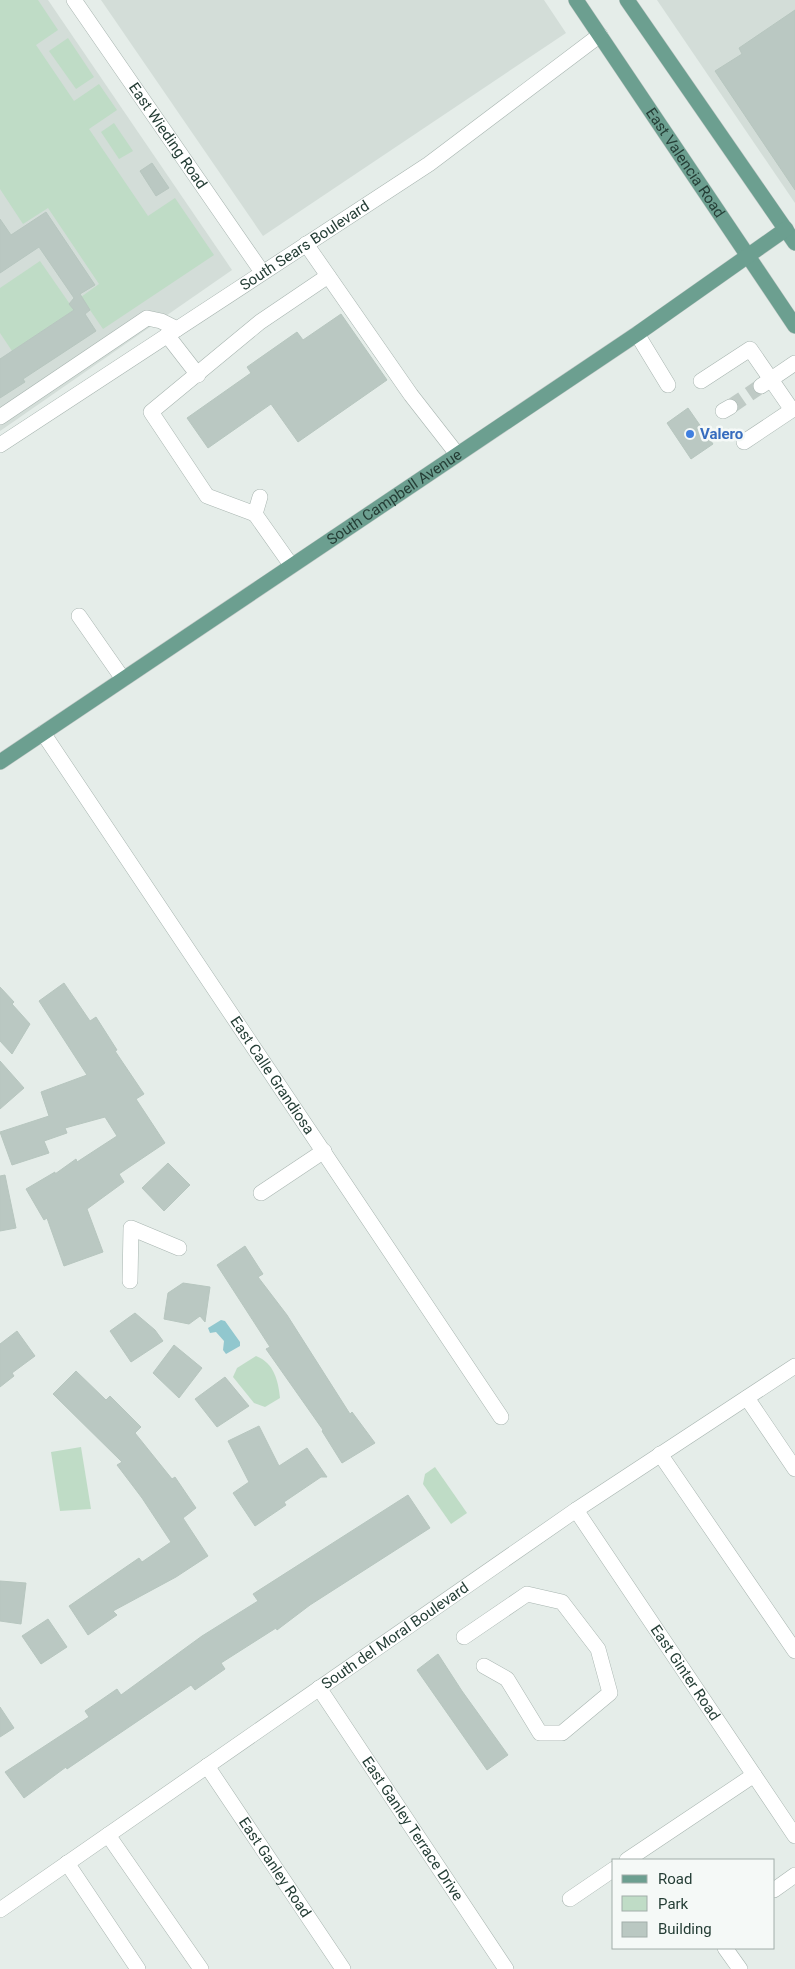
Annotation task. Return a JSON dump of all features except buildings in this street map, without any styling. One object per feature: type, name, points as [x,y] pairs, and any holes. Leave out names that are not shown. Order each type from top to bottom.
[{"type":"main road","name":"East Valencia Road","points":[[576,0],[795,326]]},
{"type":"main road","points":[[627,0],[795,243]]},
{"type":"main road","name":"South Campbell Avenue","points":[[0,762],[637,334],[786,229]]},
{"type":"street","name":"East Wieding Road","points":[[74,0],[262,272]]},
{"type":"street","name":"South Sears Boulevard","points":[[0,446],[429,164],[600,35]]},
{"type":"street","points":[[306,244],[411,395],[457,454]]},
{"type":"street","points":[[291,565],[255,514],[207,496],[151,412],[260,322],[328,276]]},
{"type":"street","points":[[0,417],[147,318],[161,321],[172,332],[198,375]]},
{"type":"street","points":[[637,334],[668,385]]},
{"type":"street","points":[[701,381],[750,350],[766,383],[792,410],[744,442]]},
{"type":"street","points":[[766,383],[795,363]]},
{"type":"street","points":[[255,514],[260,498]]},
{"type":"street","points":[[79,616],[123,679]]},
{"type":"street","name":"East Calle Grandiosa","points":[[43,734],[501,1417]]},
{"type":"street","points":[[261,1193],[324,1151]]},
{"type":"street","points":[[130,1281],[130,1228],[179,1248]]},
{"type":"street","name":"South del Moral Boulevard","points":[[0,1910],[576,1510],[795,1366]]},
{"type":"street","points":[[747,1398],[795,1469]]},
{"type":"street","points":[[660,1454],[795,1651]]},
{"type":"street","name":"East Ginter Road","points":[[576,1510],[795,1836]]},
{"type":"street","points":[[464,1637],[526,1594],[562,1602],[598,1649],[610,1693],[562,1732],[540,1734],[507,1679],[484,1666]]},
{"type":"street","name":"East Ganley Terrace Drive","points":[[319,1688],[506,1969]]},
{"type":"street","name":"East Ganley Road","points":[[207,1766],[343,1969]]},
{"type":"street","points":[[628,1859],[754,1775]]},
{"type":"street","points":[[108,1835],[201,1969]]},
{"type":"street","points":[[67,1863],[138,1969]]},
{"type":"street","points":[[570,1899],[612,1870]]},
{"type":"street","points":[[775,1889],[795,1875]]},
{"type":"street","points":[[726,1949],[740,1969]]},
{"type":"shaded area","points":[[0,0],[48,0],[232,270],[0,431]]},
{"type":"shaded area","points":[[101,0],[544,0],[566,33],[263,236]]},
{"type":"shaded area","points":[[657,0],[795,0],[795,203]]},
{"type":"green space","points":[[0,0],[38,0],[58,30],[36,45],[74,101],[99,84],[117,110],[89,129],[148,216],[175,198],[214,255],[103,329],[81,297],[99,284],[48,208],[23,224],[0,189]]},
{"type":"green space","points":[[68,38],[94,77],[76,89],[49,51]]},
{"type":"green space","points":[[114,123],[133,151],[119,159],[101,132]]},
{"type":"green space","points":[[40,261],[74,310],[12,351],[0,333],[0,288]]},
{"type":"green space","points":[[256,1356],[271,1368],[279,1391],[280,1398],[265,1407],[254,1403],[233,1377],[237,1368]]},
{"type":"green space","points":[[81,1447],[91,1509],[60,1511],[51,1452]]},
{"type":"green space","points":[[435,1467],[467,1513],[451,1524],[423,1484],[425,1474]]},
{"type":"water","points":[[221,1320],[225,1321],[240,1342],[240,1346],[226,1354],[223,1350],[224,1341],[216,1332],[210,1333],[208,1328]]},
{"type":"tunnel","points":[[730,407],[761,386]]},
{"type":"place","name":"Valero","points":[[690,434]]}]
